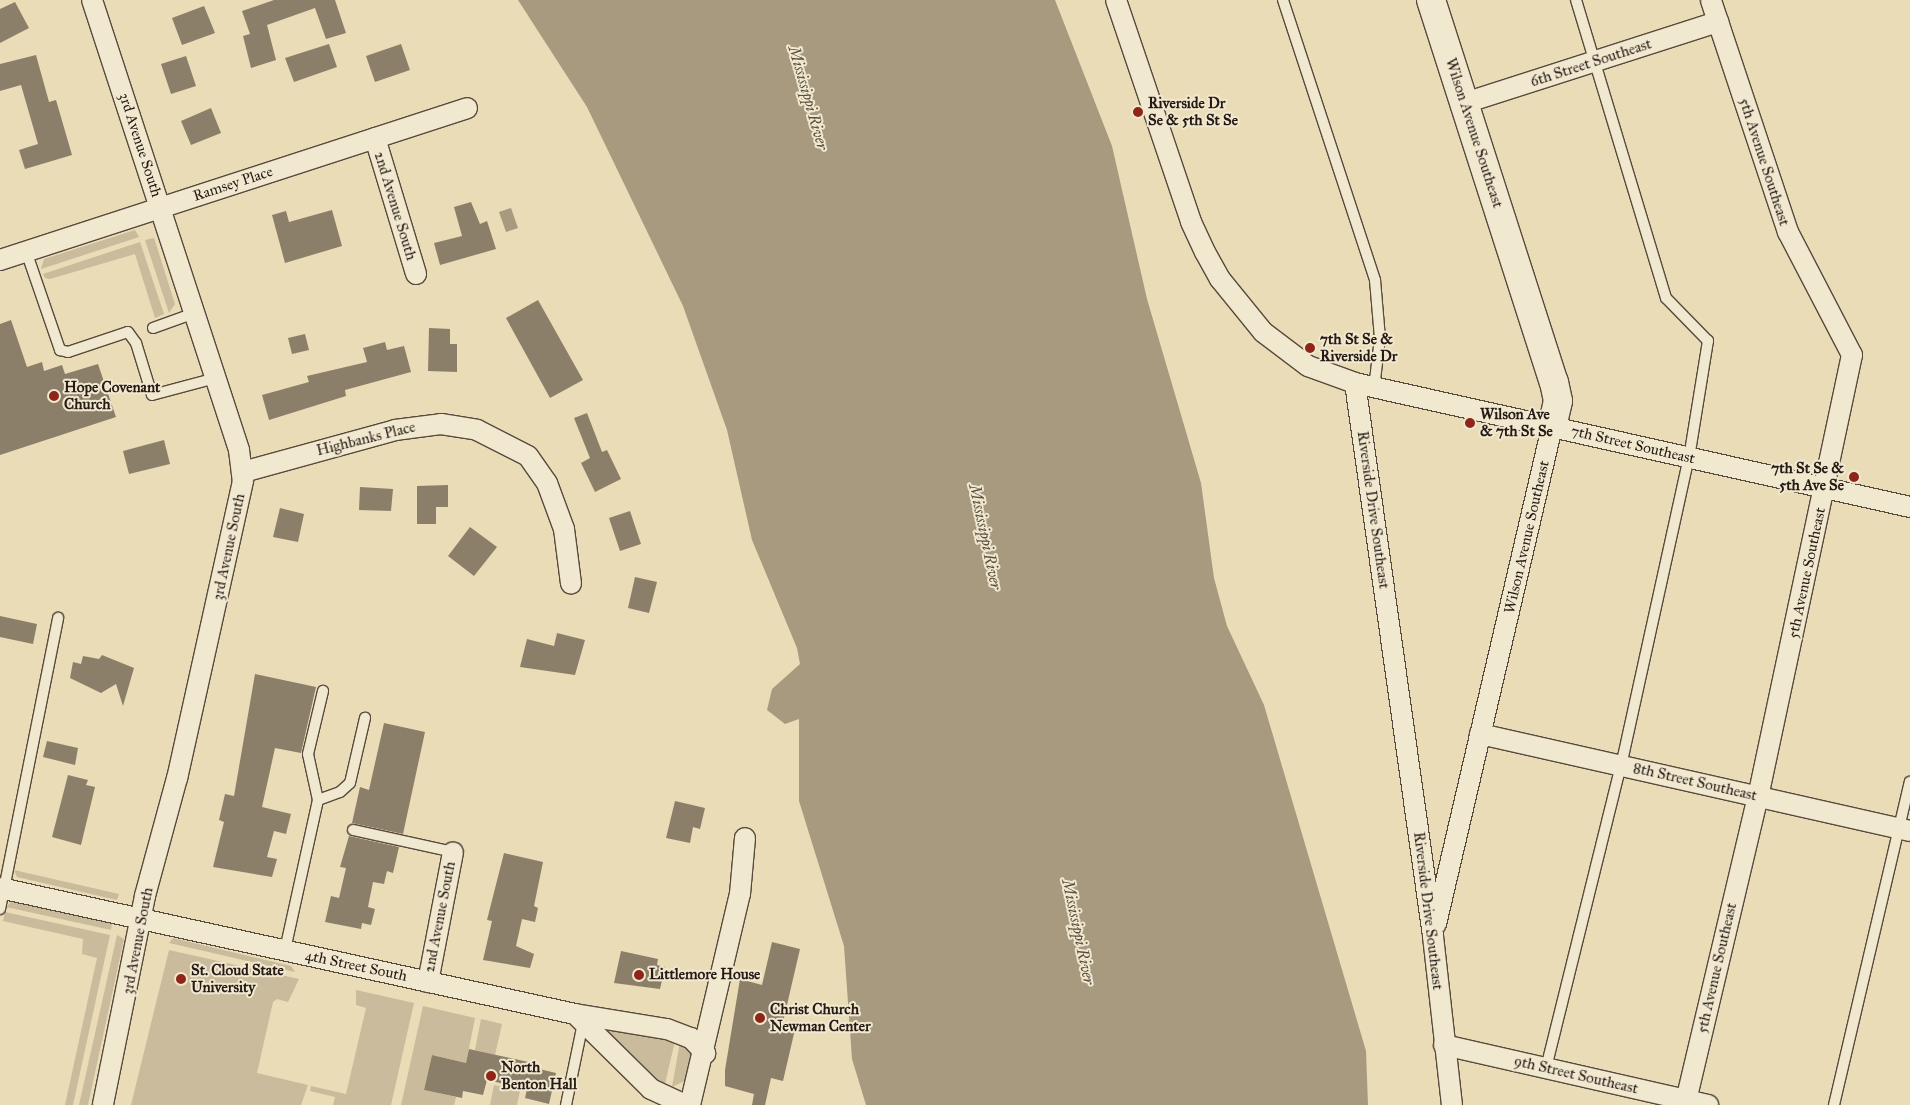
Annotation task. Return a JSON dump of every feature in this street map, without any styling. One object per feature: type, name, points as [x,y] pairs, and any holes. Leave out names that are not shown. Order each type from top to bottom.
[{"type":"street","name":"3rd Avenue South","points":[[92,0],[195,312],[243,472],[177,778],[142,919],[103,1105]]},
{"type":"street","points":[[1116,0],[1191,222],[1220,279],[1263,332],[1287,352],[1308,366],[1365,385]]},
{"type":"street","name":"Wilson Avenue Southeast","points":[[1431,0],[1554,382],[1558,401],[1433,936]]},
{"type":"street","name":"5th Avenue Southeast","points":[[1685,1102],[1758,796],[1852,355],[1788,232],[1710,0]]},
{"type":"street","name":"6th Street Southeast","points":[[1464,103],[1718,22]]},
{"type":"street","name":"Ramsey Place","points":[[0,260],[467,108]]},
{"type":"street","name":"2nd Avenue South","points":[[374,138],[416,274]]},
{"type":"street","name":"7th Street Southeast","points":[[1365,385],[1910,507]]},
{"type":"street","name":"Riverside Drive Southeast","points":[[1365,385],[1452,1105]]},
{"type":"street","name":"Highbanks Place","points":[[243,472],[395,430],[441,424],[476,430],[528,456],[547,483],[564,528],[570,584]]},
{"type":"street","name":"8th Street Southeast","points":[[1480,734],[1905,830]]},
{"type":"street","points":[[579,1019],[652,1089],[688,1105],[705,1053],[740,894],[745,838]]},
{"type":"street","name":"2nd Avenue South","points":[[428,982],[452,852]]},
{"type":"street","name":"4th Street South","points":[[2,888],[428,982],[579,1019],[676,1031],[691,1038],[705,1053]]},
{"type":"street","name":"9th Street Southeast","points":[[1444,1045],[1685,1102],[1708,1105]]},
{"type":"lane","points":[[1283,0],[1375,280],[1380,338],[1365,385]]},
{"type":"lane","points":[[1546,1068],[1621,766],[1689,458],[1708,341],[1666,298],[1596,61],[1576,0]]},
{"type":"lane","points":[[26,251],[46,311],[63,352],[130,333],[152,395],[216,378]]},
{"type":"lane","points":[[153,328],[195,312]]},
{"type":"lane","points":[[0,909],[2,888],[58,618]]},
{"type":"lane","points":[[285,950],[318,800],[308,754],[323,691]]},
{"type":"lane","points":[[318,800],[340,792],[350,783],[365,718]]},
{"type":"lane","points":[[1834,1105],[1905,830],[1910,782]]},
{"type":"lane","points":[[353,830],[452,852]]},
{"type":"lane","points":[[566,1105],[579,1019]]},
{"type":"shaded area","points":[[135,230],[139,237],[41,269],[44,259]]},
{"type":"shaded area","points":[[154,238],[175,304],[169,313],[145,240]]},
{"type":"shaded area","points":[[140,242],[164,314],[155,318],[135,254],[50,279],[45,278],[43,274]]},
{"type":"shaded area","points":[[14,870],[119,894],[117,900],[17,877]]},
{"type":"shaded area","points":[[12,901],[112,923],[111,930],[6,907]]},
{"type":"shaded area","points":[[5,912],[110,935],[73,1105],[65,1105],[97,958],[82,954],[83,939],[3,921]]},
{"type":"shaded area","points":[[117,935],[124,939],[88,1105],[79,1105]]},
{"type":"shaded area","points":[[173,938],[291,966],[295,972],[169,943]]},
{"type":"shaded area","points":[[169,950],[299,979],[288,1002],[277,999],[273,1002],[257,1073],[308,1085],[301,1105],[131,1105]]},
{"type":"shaded area","points":[[356,990],[414,1003],[391,1105],[333,1105],[335,1097],[310,1091],[311,1086],[346,1094],[366,1008],[356,1005]]},
{"type":"shaded area","points":[[423,1006],[475,1018],[466,1063],[432,1055],[424,1090],[456,1097],[454,1105],[401,1105]]},
{"type":"shaded area","points":[[481,1019],[502,1024],[495,1055],[475,1050]]},
{"type":"shaded area","points":[[597,1020],[675,1041],[664,1088],[596,1024]]},
{"type":"shaded area","points":[[680,1042],[694,1052],[689,1079],[672,1087]]},
{"type":"shaded area","points":[[494,1085],[520,1091],[517,1105],[490,1105]]},
{"type":"water","name":"Mississippi River","points":[[518,0],[1055,0],[1112,146],[1147,299],[1201,483],[1214,578],[1227,626],[1264,705],[1366,1051],[1368,1105],[866,1105],[852,1059],[844,946],[799,801],[799,719],[785,724],[767,710],[772,689],[800,664],[797,648],[752,540],[727,430],[683,306],[587,107]]},
{"type":"water","points":[[511,208],[518,228],[506,232],[499,212]]},
{"type":"building","points":[[274,0],[335,0],[346,33],[326,39],[315,8],[267,25],[276,60],[251,68],[243,36],[250,34],[242,11]]},
{"type":"building","points":[[15,2],[29,28],[0,43],[0,9]]},
{"type":"building","points":[[204,6],[215,33],[182,45],[172,18]]},
{"type":"building","points":[[329,44],[337,67],[294,82],[285,58]]},
{"type":"building","points":[[401,44],[410,70],[375,82],[366,56]]},
{"type":"building","points":[[36,55],[49,102],[56,100],[72,155],[25,169],[19,150],[38,144],[21,85],[0,91],[0,64]]},
{"type":"building","points":[[186,56],[196,86],[171,94],[161,64]]},
{"type":"building","points":[[211,108],[221,133],[191,145],[181,121]]},
{"type":"building","points":[[471,202],[480,224],[487,221],[496,249],[440,265],[434,243],[462,236],[454,207]]},
{"type":"building","points":[[332,210],[342,246],[285,263],[272,215],[286,211],[289,222]]},
{"type":"building","points":[[538,300],[583,380],[550,398],[506,318]]},
{"type":"building","name":"Hope Covenant Church","points":[[11,320],[27,367],[42,362],[44,371],[62,365],[65,374],[98,364],[116,417],[0,455],[0,324]]},
{"type":"building","points":[[429,328],[450,329],[450,344],[457,344],[457,372],[428,371]]},
{"type":"building","points":[[305,334],[309,350],[292,354],[288,338]]},
{"type":"building","points":[[385,342],[387,350],[404,346],[411,372],[345,390],[346,396],[269,420],[262,395],[309,382],[307,376],[367,362],[363,348]]},
{"type":"building","points":[[587,413],[602,452],[607,450],[621,479],[595,492],[581,463],[590,458],[574,418]]},
{"type":"building","points":[[164,440],[170,464],[129,474],[123,451]]},
{"type":"building","points":[[448,485],[448,507],[436,507],[436,524],[417,524],[417,486]]},
{"type":"building","points":[[360,487],[393,489],[391,511],[359,510]]},
{"type":"building","points":[[280,508],[304,514],[298,542],[273,537]]},
{"type":"building","points":[[630,511],[641,544],[620,551],[609,518]]},
{"type":"building","points":[[470,527],[497,547],[474,576],[448,556]]},
{"type":"building","points":[[635,577],[657,582],[649,613],[628,608]]},
{"type":"building","points":[[0,616],[37,624],[33,644],[0,637]]},
{"type":"building","points":[[557,633],[585,640],[575,675],[520,667],[527,639],[554,646]]},
{"type":"building","points":[[102,655],[134,668],[123,706],[116,684],[101,693],[70,678],[73,662],[81,664],[83,656],[99,659]]},
{"type":"building","points":[[255,674],[316,687],[301,753],[275,748],[262,807],[291,814],[286,834],[274,831],[267,857],[277,859],[272,877],[213,867],[224,822],[219,820],[225,794],[234,796]]},
{"type":"building","points":[[384,723],[425,732],[403,834],[352,823],[360,787],[369,790]]},
{"type":"building","points":[[47,741],[78,748],[75,765],[43,757]]},
{"type":"building","points":[[68,775],[88,780],[86,785],[95,787],[81,845],[52,837]]},
{"type":"building","points":[[675,801],[705,808],[700,829],[693,827],[690,843],[666,838]]},
{"type":"building","points":[[349,836],[399,847],[393,873],[387,871],[384,884],[373,882],[368,907],[375,909],[371,925],[362,923],[361,929],[325,922],[331,896],[339,898],[346,868],[340,867]]},
{"type":"building","points":[[504,853],[543,862],[534,906],[538,908],[535,922],[522,919],[516,946],[534,954],[530,968],[483,960],[492,921],[487,920]]},
{"type":"building","name":"Christ Church Newman Center","points":[[772,942],[800,949],[783,1022],[796,1025],[783,1081],[771,1078],[765,1105],[752,1105],[754,1094],[725,1086],[725,1070],[740,979],[762,985]]},
{"type":"building","name":"Littlemore House","points":[[621,951],[658,959],[657,965],[665,967],[660,989],[614,983]]},
{"type":"building","name":"North Benton Hall","points":[[469,1049],[533,1063],[531,1067],[556,1073],[549,1104],[525,1098],[527,1089],[487,1080],[483,1095],[463,1091],[462,1098],[424,1090],[432,1055],[466,1063]]},
{"type":"place","name":"Riverside Dr Se & 5th St Se","points":[[1138,112]]},
{"type":"place","name":"7th St Se & Riverside Dr","points":[[1310,348]]},
{"type":"place","name":"Hope Covenant Church","points":[[54,396]]},
{"type":"place","name":"Wilson Ave & 7th St Se","points":[[1470,423]]},
{"type":"place","name":"7th St Se & 5th Ave Se","points":[[1854,477]]},
{"type":"place","name":"Littlemore House","points":[[639,975]]},
{"type":"place","name":"St. Cloud State University","points":[[181,979]]},
{"type":"place","name":"Christ Church Newman Center","points":[[760,1018]]},
{"type":"place","name":"North Benton Hall","points":[[491,1076]]}]
